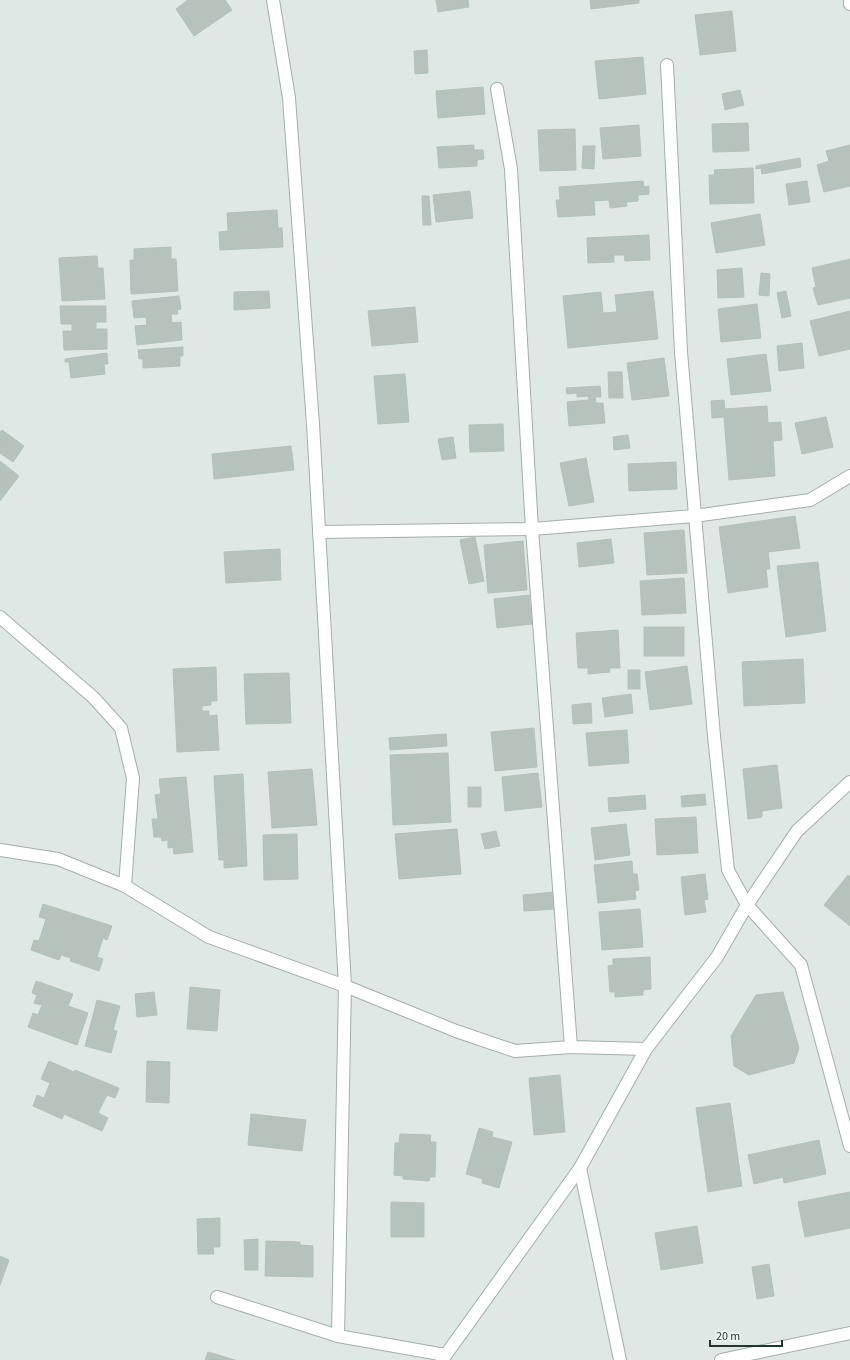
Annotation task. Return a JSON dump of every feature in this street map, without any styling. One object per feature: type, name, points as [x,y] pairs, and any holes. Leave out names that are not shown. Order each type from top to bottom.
[{"type":"street","points":[[273,0],[289,98],[313,416],[345,986],[338,1336]]},
{"type":"street","points":[[667,65],[681,352],[694,516],[728,870],[747,905],[801,965],[850,1146]]},
{"type":"street","points":[[497,89],[510,169],[532,529],[571,1047]]},
{"type":"street","points":[[319,532],[532,529],[694,516],[810,500],[850,476]]},
{"type":"street","points":[[0,617],[93,697],[122,728],[133,778],[126,886]]},
{"type":"street","points":[[217,1297],[338,1336],[443,1357],[580,1168],[646,1049],[717,957],[747,905],[797,831],[850,782]]},
{"type":"street","points":[[0,850],[58,859],[126,886],[209,937],[345,986],[456,1031],[515,1050],[571,1047],[646,1049]]},
{"type":"street","points":[[580,1168],[620,1360]]},
{"type":"street","points":[[721,1360],[850,1333]]},
{"type":"building","points":[[188,0],[225,0],[232,10],[194,36],[176,9]]},
{"type":"building","points":[[436,0],[468,0],[469,7],[438,12]]},
{"type":"building","points":[[590,0],[639,0],[639,3],[591,9]]},
{"type":"building","points":[[732,11],[736,51],[700,55],[695,15]]},
{"type":"building","points":[[427,50],[428,73],[415,74],[414,51]]},
{"type":"building","points":[[643,57],[646,94],[599,99],[595,61]]},
{"type":"building","points":[[483,87],[485,114],[438,118],[436,91]]},
{"type":"building","points":[[740,90],[744,105],[725,110],[722,94]]},
{"type":"building","points":[[748,123],[749,151],[713,152],[712,124]]},
{"type":"building","points":[[639,125],[641,156],[603,159],[600,128]]},
{"type":"building","points":[[575,129],[576,170],[540,171],[538,130]]},
{"type":"building","points":[[474,145],[474,150],[483,150],[484,159],[477,160],[477,166],[439,168],[437,147]]},
{"type":"building","points":[[850,145],[850,186],[824,192],[817,165],[829,161],[826,151]]},
{"type":"building","points":[[583,146],[595,146],[594,169],[582,168]]},
{"type":"building","points":[[800,158],[801,167],[762,174],[761,168],[756,169],[756,166]]},
{"type":"building","points":[[753,168],[754,203],[710,204],[709,175],[715,175],[714,170]]},
{"type":"building","points":[[643,181],[644,187],[649,186],[649,194],[638,195],[638,201],[626,202],[627,206],[610,208],[609,200],[594,201],[595,215],[558,217],[556,200],[560,200],[559,187]]},
{"type":"building","points":[[807,181],[810,202],[789,205],[786,184]]},
{"type":"building","points":[[470,191],[473,218],[436,222],[433,195]]},
{"type":"building","points":[[422,196],[429,196],[431,225],[423,225]]},
{"type":"building","points":[[277,210],[278,228],[282,228],[283,247],[220,250],[219,232],[228,231],[227,213]]},
{"type":"building","points":[[760,214],[765,245],[716,253],[711,223]]},
{"type":"building","points":[[649,235],[650,260],[625,261],[624,255],[614,255],[614,262],[588,263],[587,238]]},
{"type":"building","points":[[171,247],[171,259],[176,259],[178,291],[131,294],[130,260],[134,260],[134,249]]},
{"type":"building","points":[[97,256],[98,268],[103,268],[105,299],[62,301],[59,258]]},
{"type":"building","points":[[850,259],[850,298],[818,305],[813,288],[816,287],[812,268]]},
{"type":"building","points":[[742,268],[744,297],[718,298],[717,270]]},
{"type":"building","points":[[761,273],[770,274],[769,296],[759,295]]},
{"type":"building","points":[[269,291],[270,308],[234,310],[234,292]]},
{"type":"building","points":[[653,291],[658,339],[568,348],[563,296],[601,292],[603,313],[617,312],[615,295]]},
{"type":"building","points":[[786,291],[791,316],[782,318],[777,293]]},
{"type":"building","points":[[179,296],[181,309],[177,310],[178,314],[171,314],[172,323],[181,322],[182,340],[137,345],[135,326],[147,325],[146,317],[134,318],[132,301]]},
{"type":"building","points":[[757,304],[761,338],[721,342],[718,309]]},
{"type":"building","points":[[60,306],[106,306],[106,322],[96,322],[96,329],[107,329],[107,349],[64,350],[63,331],[72,331],[72,324],[61,324]]},
{"type":"building","points":[[415,307],[418,342],[372,346],[368,311]]},
{"type":"building","points":[[850,311],[850,349],[819,356],[810,321]]},
{"type":"building","points":[[802,343],[804,368],[779,371],[777,346]]},
{"type":"building","points":[[183,347],[183,356],[180,356],[180,366],[143,368],[143,359],[139,359],[138,350]]},
{"type":"building","points":[[107,353],[108,364],[104,364],[105,374],[71,378],[69,362],[65,362],[65,359]]},
{"type":"building","points":[[766,354],[771,391],[731,395],[727,359]]},
{"type":"building","points":[[664,358],[669,396],[632,400],[627,363]]},
{"type":"building","points":[[608,372],[622,372],[623,398],[609,398]]},
{"type":"building","points":[[405,374],[409,422],[378,424],[374,376]]},
{"type":"building","points":[[600,386],[601,397],[595,397],[596,403],[603,403],[605,423],[569,426],[567,402],[589,400],[588,396],[577,397],[577,393],[567,394],[566,388]]},
{"type":"building","points":[[724,400],[725,409],[767,406],[768,423],[781,422],[782,440],[773,441],[775,476],[729,480],[724,417],[712,418],[711,401]]},
{"type":"building","points":[[826,417],[833,447],[802,454],[795,423]]},
{"type":"building","points":[[503,424],[504,451],[470,452],[469,425]]},
{"type":"building","points":[[2,430],[24,446],[13,462],[0,453],[0,432]]},
{"type":"building","points":[[628,435],[630,448],[614,450],[613,437]]},
{"type":"building","points":[[453,437],[456,458],[442,460],[438,439]]},
{"type":"building","points":[[291,446],[294,470],[214,479],[212,454]]},
{"type":"building","points":[[586,458],[594,502],[569,506],[560,463]]},
{"type":"building","points":[[0,461],[19,476],[0,501]]},
{"type":"building","points":[[676,462],[677,489],[629,491],[628,464]]},
{"type":"building","points":[[795,516],[800,548],[768,552],[770,569],[766,569],[768,587],[728,593],[719,527]]},
{"type":"building","points":[[684,530],[687,573],[647,575],[644,533]]},
{"type":"building","points":[[475,537],[484,581],[469,584],[460,540]]},
{"type":"building","points":[[611,539],[614,563],[579,567],[577,543]]},
{"type":"building","points":[[523,541],[527,590],[488,593],[484,545]]},
{"type":"building","points":[[280,549],[281,580],[226,583],[224,552]]},
{"type":"building","points":[[818,562],[826,631],[786,637],[777,566]]},
{"type":"building","points":[[684,578],[686,613],[642,615],[640,581]]},
{"type":"building","points":[[529,595],[532,624],[497,628],[494,599]]},
{"type":"building","points":[[644,627],[684,627],[684,656],[644,656]]},
{"type":"building","points":[[618,630],[620,668],[609,668],[610,672],[588,674],[588,668],[578,668],[576,633]]},
{"type":"building","points":[[803,659],[805,703],[744,706],[742,662]]},
{"type":"building","points":[[687,666],[692,704],[650,710],[645,672]]},
{"type":"building","points":[[216,667],[217,701],[211,701],[211,705],[202,706],[202,711],[209,711],[209,716],[217,715],[219,750],[177,752],[173,669]]},
{"type":"building","points":[[628,670],[640,670],[640,689],[628,689]]},
{"type":"building","points":[[289,673],[291,723],[246,724],[244,674]]},
{"type":"building","points":[[631,694],[633,713],[605,717],[602,698]]},
{"type":"building","points":[[591,703],[592,723],[573,724],[572,705]]},
{"type":"building","points":[[534,728],[537,767],[495,771],[491,732]]},
{"type":"building","points":[[627,730],[629,763],[589,766],[586,733]]},
{"type":"building","points":[[446,734],[447,746],[390,750],[389,738]]},
{"type":"building","points":[[448,753],[451,822],[393,825],[390,755]]},
{"type":"building","points":[[777,765],[782,808],[762,811],[762,817],[748,819],[743,769]]},
{"type":"building","points":[[312,769],[317,825],[272,828],[268,772]]},
{"type":"building","points":[[538,773],[542,807],[505,811],[502,777]]},
{"type":"building","points":[[243,774],[247,866],[224,868],[224,860],[219,860],[214,776]]},
{"type":"building","points":[[186,777],[193,852],[174,854],[173,847],[168,848],[168,840],[162,841],[161,837],[154,837],[152,819],[158,819],[155,795],[161,794],[159,779]]},
{"type":"building","points":[[468,787],[481,787],[481,807],[468,807]]},
{"type":"building","points":[[705,794],[706,805],[682,807],[681,796]]},
{"type":"building","points":[[645,795],[646,809],[609,812],[608,798]]},
{"type":"building","points":[[696,817],[698,853],[657,855],[655,819]]},
{"type":"building","points":[[626,824],[630,855],[595,860],[591,828]]},
{"type":"building","points":[[457,829],[461,874],[399,879],[395,834]]},
{"type":"building","points":[[496,831],[500,846],[485,849],[481,834]]},
{"type":"building","points":[[297,834],[298,879],[264,880],[263,835]]},
{"type":"building","points":[[632,861],[633,874],[637,874],[639,890],[635,891],[636,899],[598,903],[594,865]]},
{"type":"building","points":[[705,874],[708,899],[704,900],[706,912],[685,915],[681,877]]},
{"type":"building","points":[[848,875],[850,877],[850,926],[824,905]]},
{"type":"building","points":[[555,892],[556,909],[524,911],[523,895]]},
{"type":"building","points":[[43,904],[112,926],[107,940],[103,938],[97,957],[103,959],[99,971],[70,961],[71,958],[61,955],[59,960],[31,950],[34,940],[39,941],[46,919],[39,917]]},
{"type":"building","points":[[640,909],[643,947],[602,950],[599,912]]},
{"type":"building","points":[[650,957],[651,989],[643,990],[643,995],[615,997],[615,992],[610,992],[608,966],[613,965],[613,959]]},
{"type":"building","points":[[36,981],[73,994],[68,1006],[88,1013],[77,1045],[28,1027],[33,1013],[38,1015],[42,1005],[34,1003],[37,995],[32,993]]},
{"type":"building","points":[[190,987],[220,990],[217,1031],[187,1029]]},
{"type":"building","points":[[154,992],[157,1015],[137,1017],[135,994]]},
{"type":"building","points":[[783,992],[799,1048],[794,1063],[749,1075],[734,1066],[731,1036],[756,995]]},
{"type":"building","points":[[97,1000],[120,1006],[113,1030],[117,1031],[111,1053],[85,1046]]},
{"type":"building","points":[[49,1061],[74,1072],[75,1070],[119,1088],[115,1098],[107,1095],[98,1113],[108,1118],[102,1131],[64,1114],[62,1119],[33,1106],[37,1095],[44,1098],[50,1083],[41,1079]]},
{"type":"building","points":[[147,1061],[170,1062],[169,1103],[146,1102]]},
{"type":"building","points":[[560,1075],[565,1132],[534,1135],[529,1078]]},
{"type":"building","points":[[730,1103],[742,1186],[708,1192],[696,1108]]},
{"type":"building","points":[[251,1114],[306,1120],[302,1151],[248,1145]]},
{"type":"building","points":[[479,1128],[493,1132],[492,1137],[512,1142],[499,1188],[482,1183],[483,1179],[466,1174]]},
{"type":"building","points":[[400,1134],[431,1135],[430,1142],[436,1142],[435,1177],[430,1177],[429,1181],[403,1179],[403,1176],[394,1175],[395,1143],[399,1143]]},
{"type":"building","points":[[819,1140],[826,1174],[784,1183],[783,1177],[754,1184],[748,1155]]},
{"type":"building","points":[[850,1192],[850,1228],[805,1237],[798,1202]]},
{"type":"building","points":[[391,1202],[424,1203],[424,1237],[391,1237]]},
{"type":"building","points":[[220,1218],[220,1247],[213,1247],[214,1254],[198,1254],[197,1219]]},
{"type":"building","points":[[697,1226],[703,1263],[661,1270],[655,1233]]},
{"type":"building","points":[[258,1239],[258,1270],[245,1270],[244,1240]]},
{"type":"building","points":[[266,1241],[300,1242],[300,1245],[313,1246],[313,1277],[265,1276]]},
{"type":"building","points":[[0,1256],[9,1260],[0,1285]]},
{"type":"building","points":[[769,1264],[774,1296],[757,1299],[752,1267]]},
{"type":"building","points":[[208,1352],[235,1360],[205,1360]]}]
